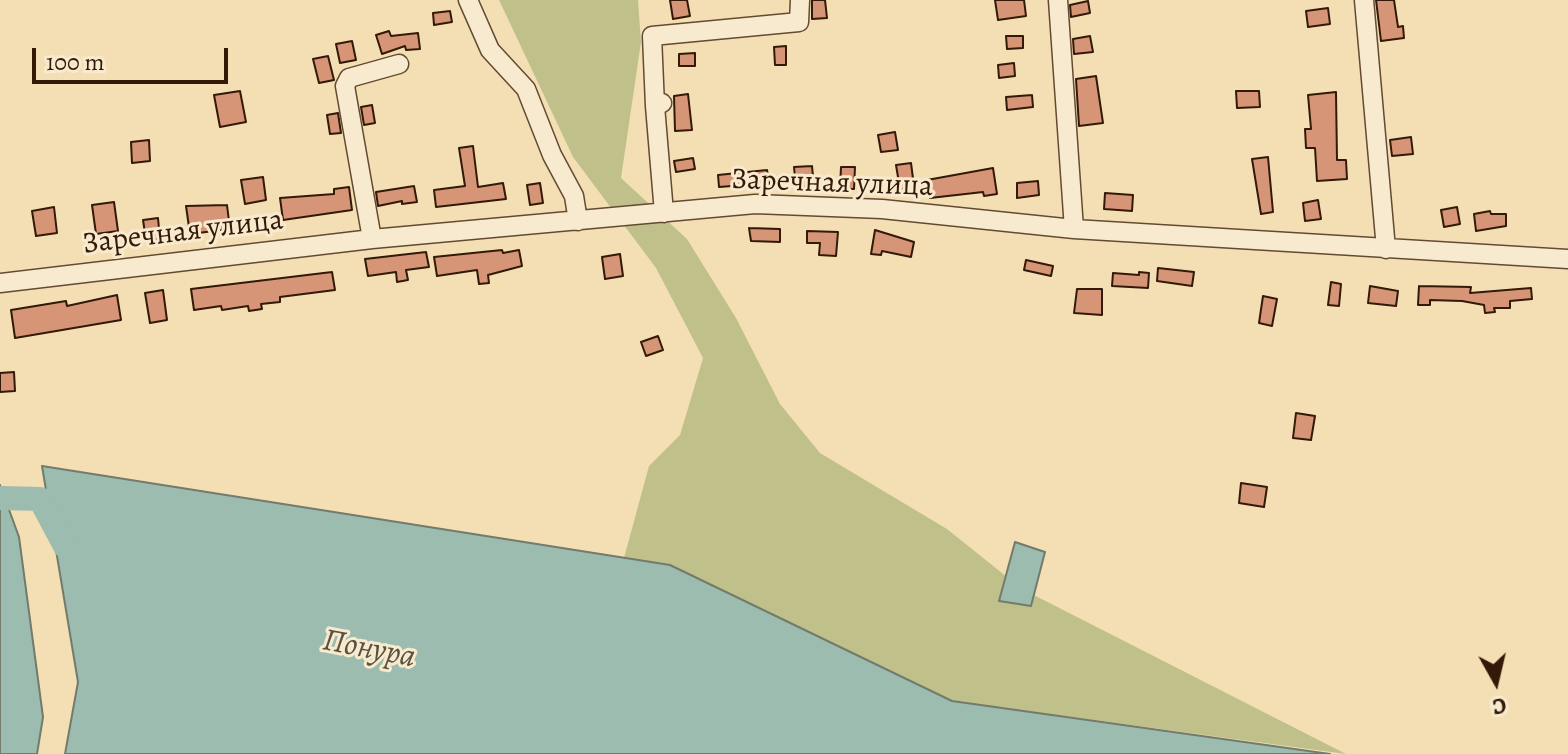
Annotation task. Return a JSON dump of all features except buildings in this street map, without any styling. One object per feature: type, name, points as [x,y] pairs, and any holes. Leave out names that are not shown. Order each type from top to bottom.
[{"type":"street","points":[[468,0],[490,50],[526,89],[552,155],[574,196],[578,221]]},
{"type":"street","points":[[664,213],[652,36],[799,22],[800,0]]},
{"type":"street","points":[[1058,0],[1074,229]]},
{"type":"street","points":[[1364,0],[1386,249]]},
{"type":"street","points":[[372,239],[345,86],[349,78],[399,64]]},
{"type":"street","name":"Заречная улица","points":[[0,283],[372,239],[755,204],[882,209],[1074,229],[1568,259]]},
{"type":"green space","points":[[499,0],[638,0],[641,42],[621,178],[687,239],[736,318],[780,404],[820,453],[947,529],[1022,589],[1346,754],[952,701],[670,565],[624,558],[649,466],[680,435],[703,358],[656,268],[573,157]]},
{"type":"water","points":[[42,466],[670,565],[952,701],[1330,754],[65,754],[78,682]]},
{"type":"water","points":[[0,485],[19,537],[43,717],[37,754],[0,754]]},
{"type":"water","points":[[1015,542],[1045,552],[1031,606],[999,601]]},
{"type":"waterway","name":"Понура","points":[[0,498],[40,499],[65,546]]}]
